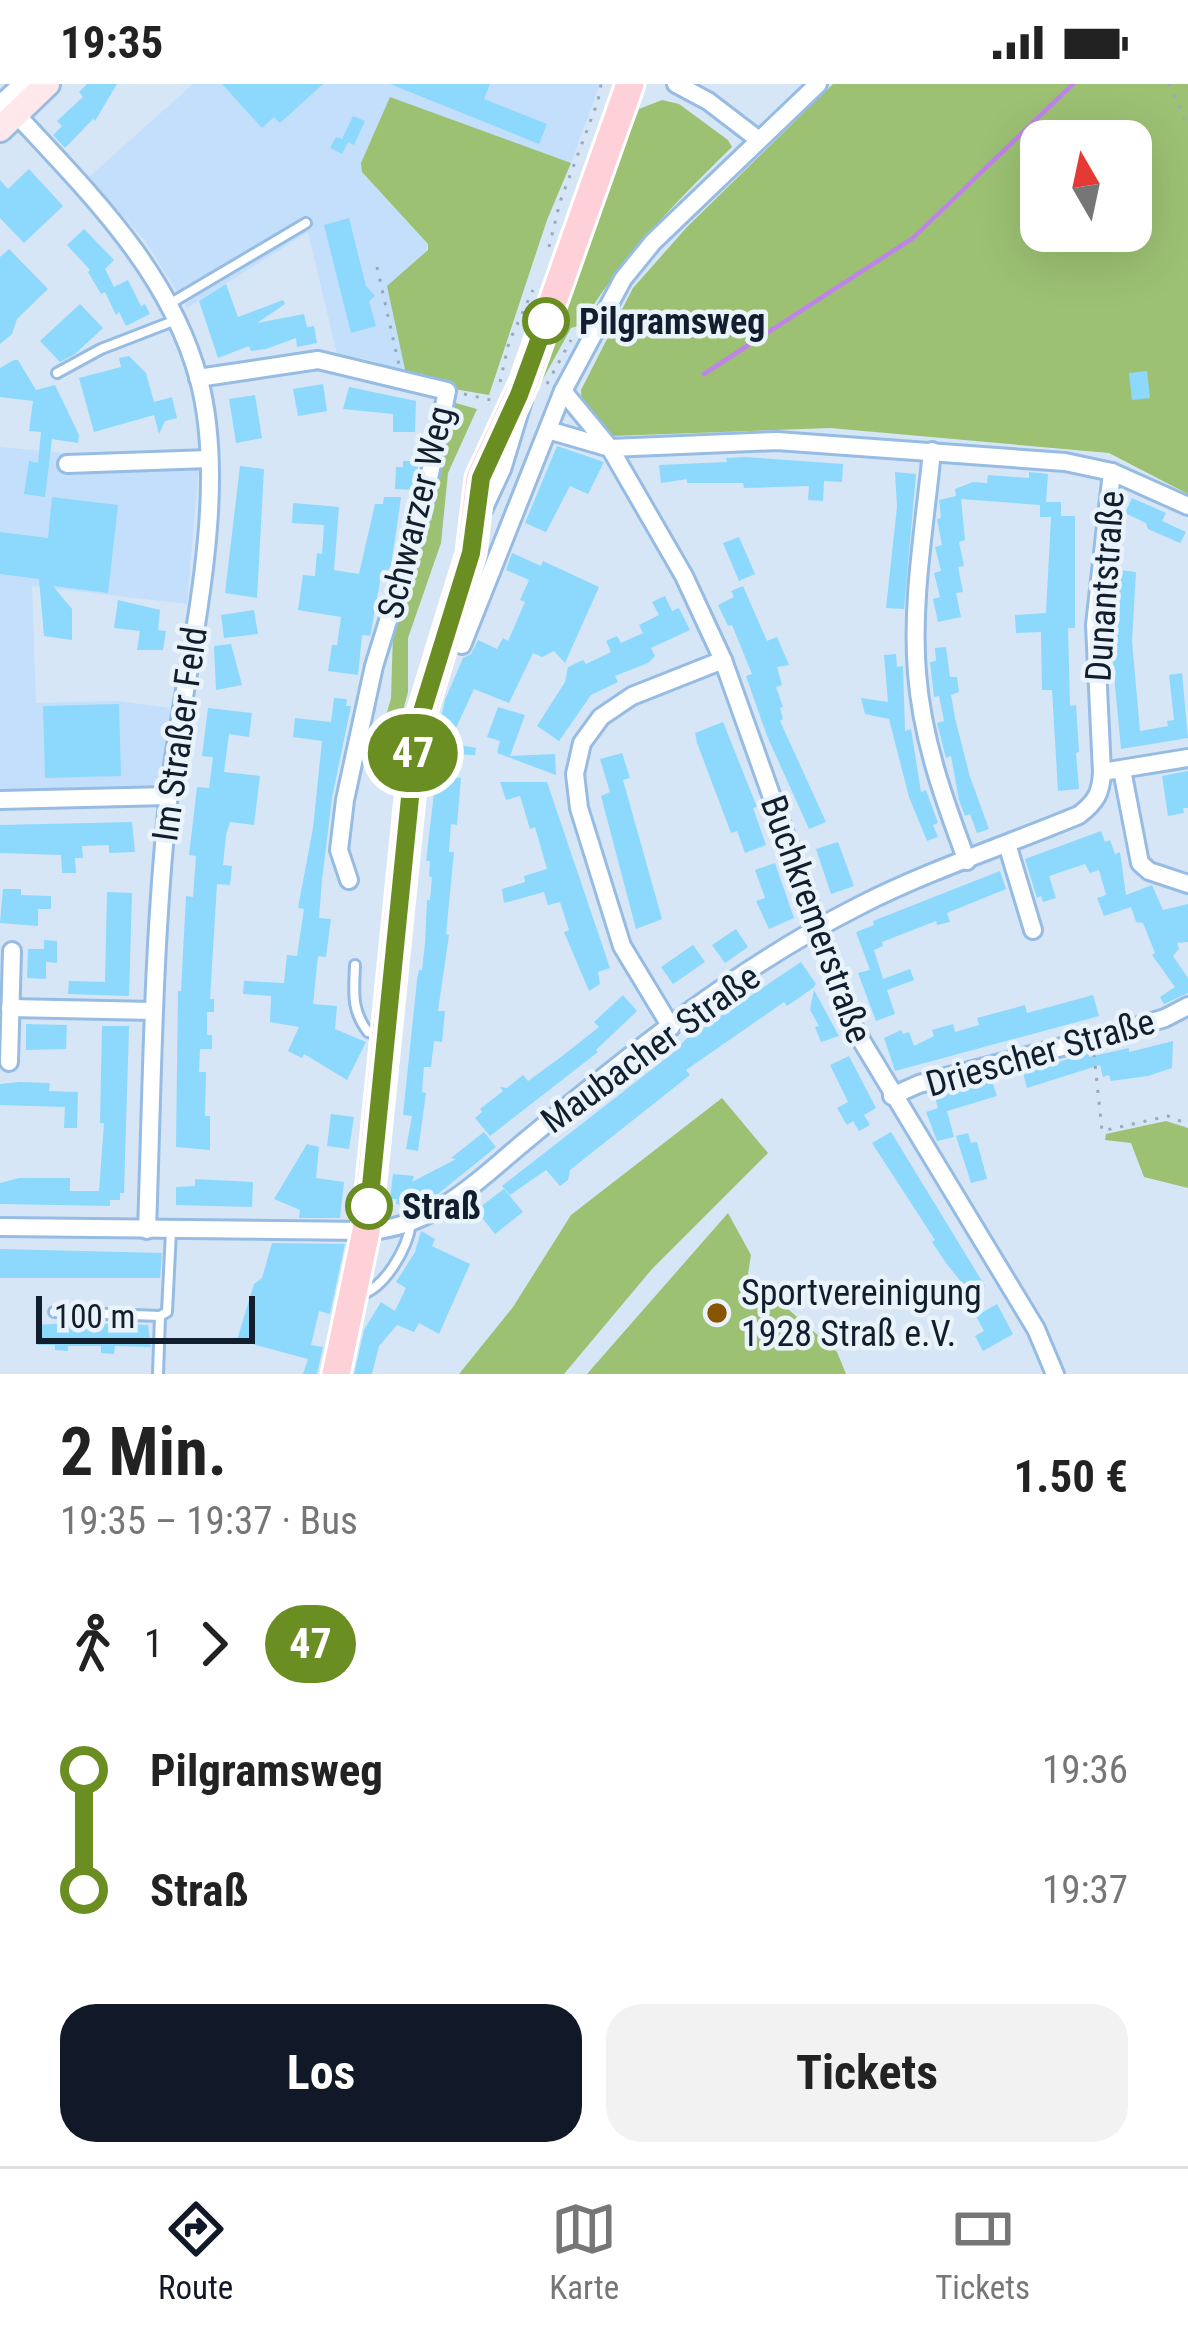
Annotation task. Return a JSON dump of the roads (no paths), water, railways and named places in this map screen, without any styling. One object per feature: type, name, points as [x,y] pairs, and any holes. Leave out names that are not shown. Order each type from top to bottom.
[{"type":"main road","points":[[5,116],[47,84]]},
{"type":"main road","points":[[336,1374],[367,1232],[417,728],[466,572],[481,478],[524,383],[630,84]]},
{"type":"street","points":[[5,116],[22,84]]},
{"type":"street","points":[[676,84],[708,101],[759,140]]},
{"type":"street","points":[[462,645],[563,391],[623,279],[653,242],[818,84]]},
{"type":"street","name":"Im Straßer Feld","points":[[5,116],[145,259],[173,312],[198,378],[209,458],[202,558],[169,796],[154,1010],[147,1230]]},
{"type":"street","name":"Schwarzer Weg","points":[[198,378],[318,360],[447,391],[423,508],[374,666],[345,800],[339,850],[349,880]]},
{"type":"street","points":[[563,391],[610,448]]},
{"type":"street","points":[[548,430],[610,448],[777,441],[1065,463],[1112,472],[1188,506]]},
{"type":"street","name":"Buchkremerstraße","points":[[610,448],[684,576],[723,660],[855,1030],[1036,1329],[1055,1374]]},
{"type":"street","points":[[932,452],[917,620],[917,674],[937,777],[968,861]]},
{"type":"street","points":[[67,464],[209,458]]},
{"type":"street","name":"Dunantstraße","points":[[1102,772],[1095,626],[1112,472]]},
{"type":"street","points":[[671,1028],[622,946],[579,808],[574,774],[582,742],[601,717],[632,696],[723,660]]},
{"type":"street","points":[[1102,772],[1188,758]]},
{"type":"street","points":[[1122,770],[1140,863],[1149,872],[1188,884]]},
{"type":"street","name":"Maubacher Straße","points":[[0,1227],[367,1232],[411,1224],[445,1207],[596,1082],[818,928],[862,904],[1079,815],[1094,803],[1102,772]]},
{"type":"street","points":[[0,800],[169,796]]},
{"type":"street","points":[[1007,844],[1033,930]]},
{"type":"street","points":[[9,1062],[12,951]]},
{"type":"street","name":"Driescher Straße","points":[[892,1096],[919,1084],[1166,1018],[1188,1006]]},
{"type":"street","points":[[10,1008],[154,1010]]},
{"type":"lane","points":[[57,373],[173,312],[306,223]]},
{"type":"lane","points":[[355,964],[357,1019],[368,1032],[387,1034]]},
{"type":"lane","points":[[353,1296],[368,1295],[380,1283],[408,1240],[411,1224]]},
{"type":"lane","points":[[54,1312],[160,1316],[167,1312],[171,1230]]},
{"type":"lane","points":[[158,1374],[160,1316]]},
{"type":"waterway","points":[[704,374],[913,238],[1073,84]]},
{"type":"place","name":"Pilgramsweg","points":[[546,321]]},
{"type":"place","name":"Straß","points":[[369,1206]]},
{"type":"place","name":"Sportvereinigung 1928 Straß e.V.","points":[[717,1313]]}]
